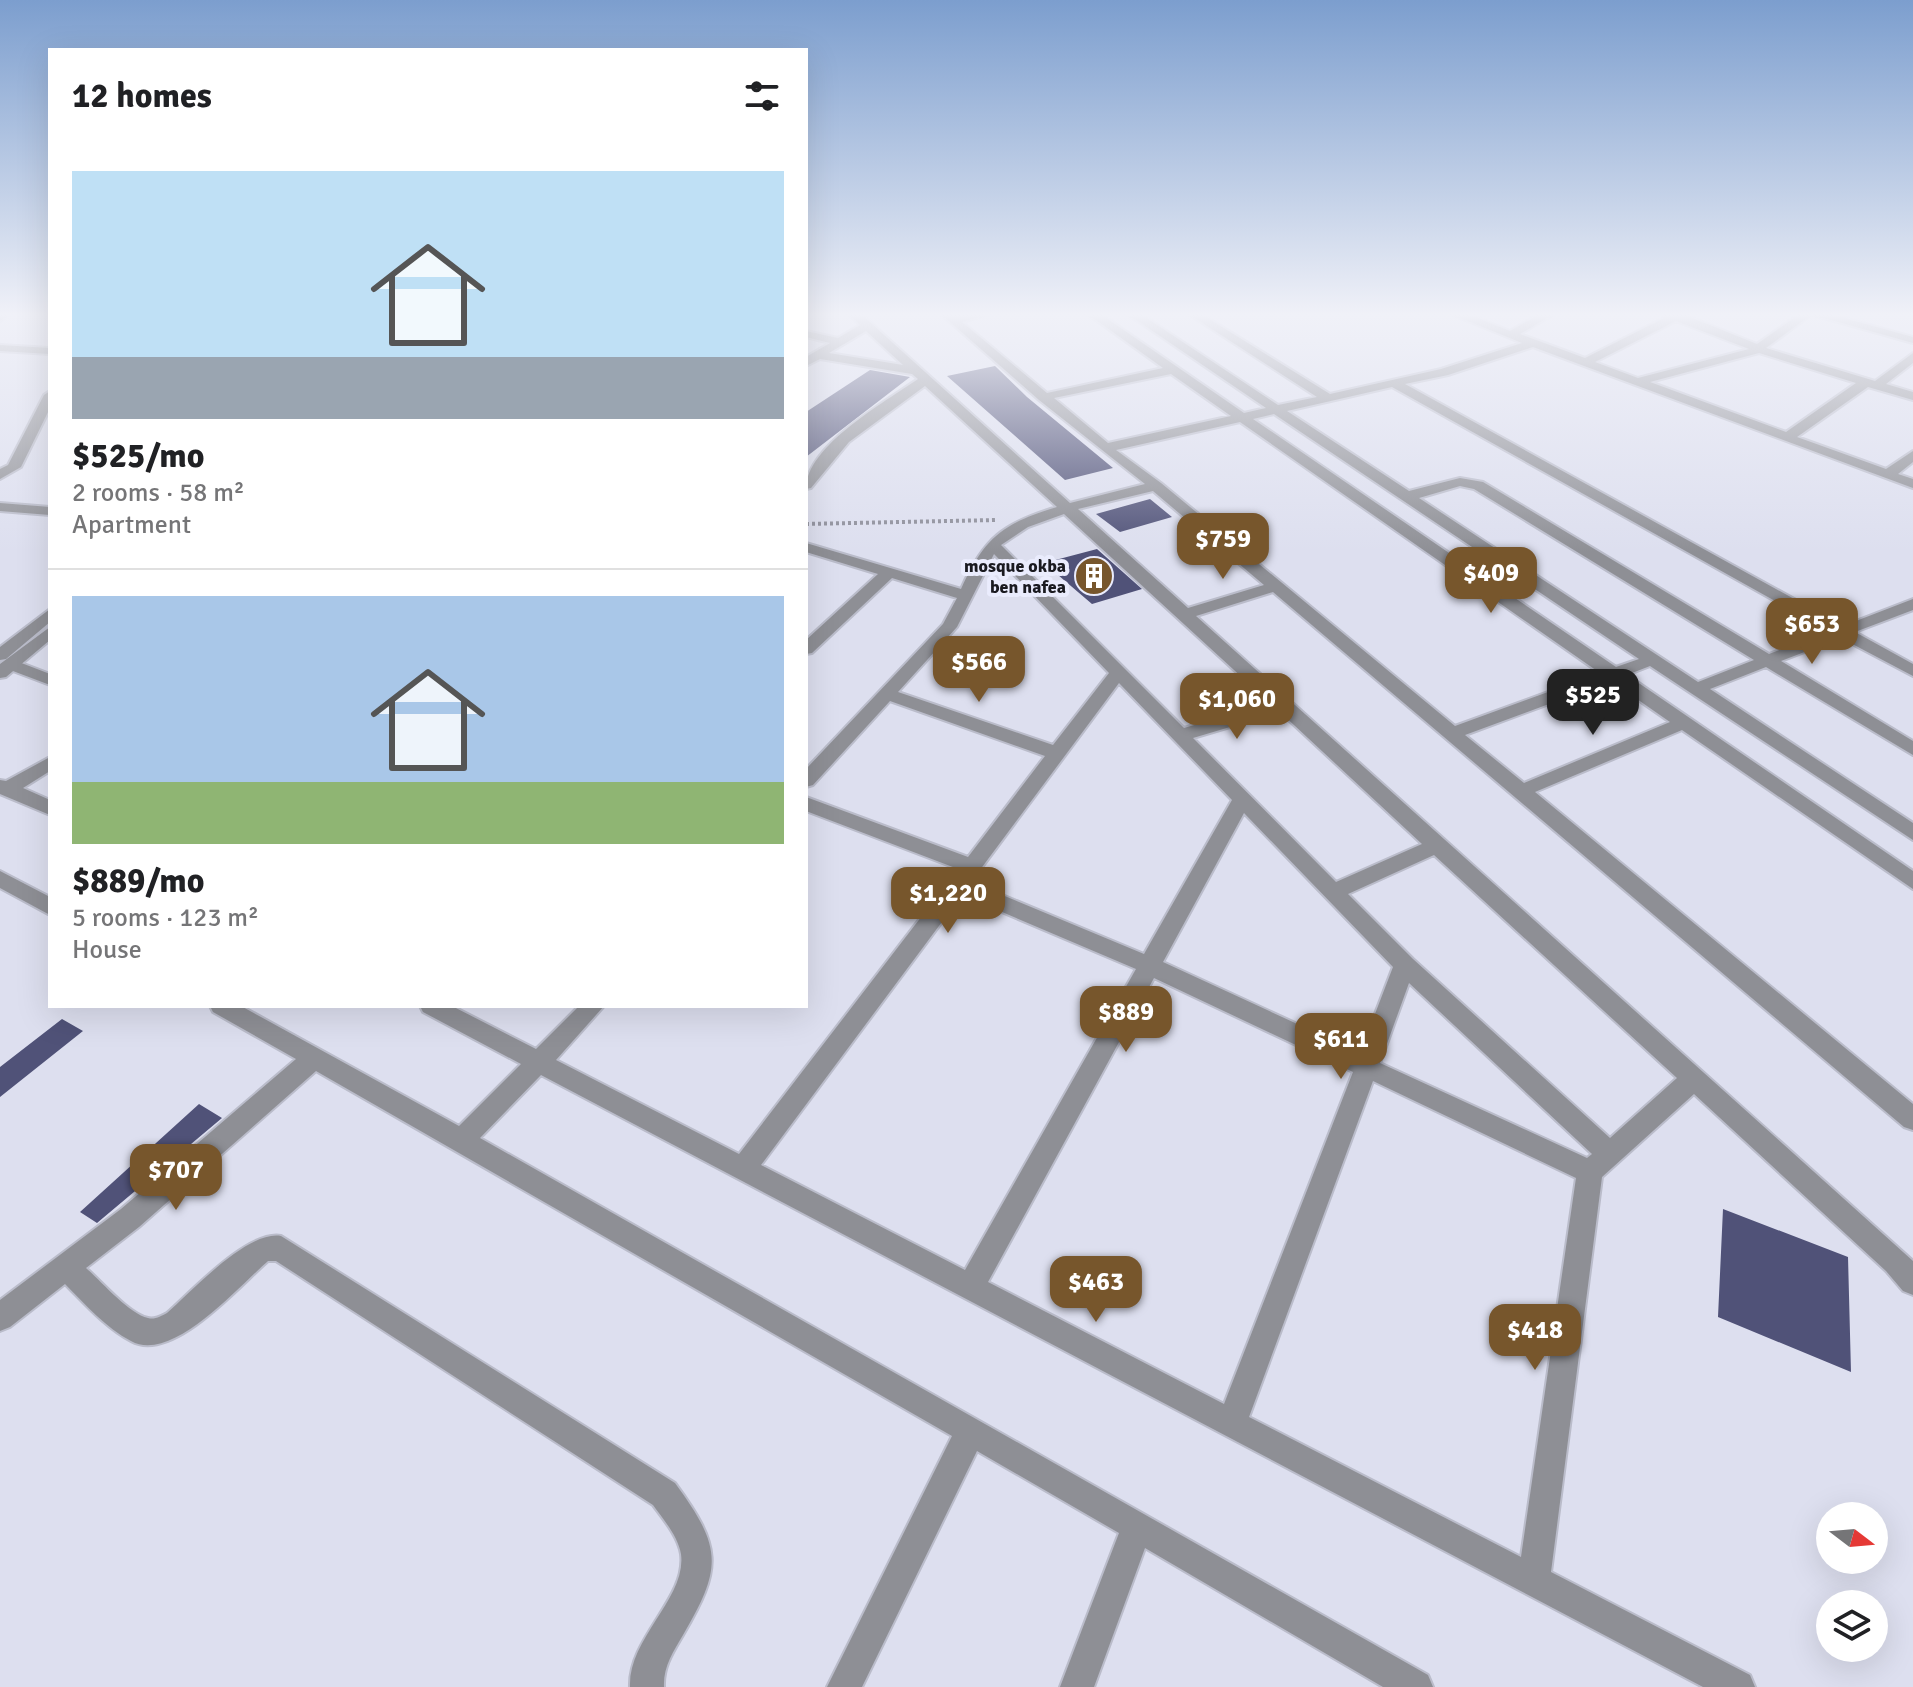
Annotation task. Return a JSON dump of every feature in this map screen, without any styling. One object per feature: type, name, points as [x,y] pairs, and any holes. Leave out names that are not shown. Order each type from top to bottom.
[{"type":"street","points":[[813,459],[836,445],[897,394]]},
{"type":"street","points":[[937,394],[1896,1262],[1913,1282]]},
{"type":"street","points":[[1039,394],[1156,486],[1913,1119]]},
{"type":"street","points":[[1043,397],[1059,394]]},
{"type":"street","points":[[1205,394],[1913,881]]},
{"type":"street","points":[[1250,394],[1913,833]]},
{"type":"street","points":[[1321,394],[1326,397]]},
{"type":"street","points":[[1105,448],[1342,394]]},
{"type":"street","points":[[1412,394],[1839,633],[1913,671]]},
{"type":"street","points":[[1668,394],[1913,484]]},
{"type":"street","points":[[1787,438],[1849,394]]},
{"type":"street","points":[[0,475],[14,467],[48,399]]},
{"type":"street","points":[[1887,475],[1913,455]]},
{"type":"street","points":[[1405,497],[1460,482],[1478,485],[1913,749]]},
{"type":"street","points":[[808,779],[949,627],[993,545],[1016,526],[1032,520],[1156,486]]},
{"type":"street","points":[[0,507],[48,511]]},
{"type":"street","points":[[993,545],[1599,1163]]},
{"type":"street","points":[[808,548],[967,596]]},
{"type":"street","points":[[808,647],[889,572]]},
{"type":"street","points":[[1181,615],[1276,586]]},
{"type":"street","points":[[1695,689],[1913,604]]},
{"type":"street","points":[[4,664],[48,616]]},
{"type":"street","points":[[4,664],[48,633]]},
{"type":"street","points":[[1452,733],[1651,660]]},
{"type":"street","points":[[4,664],[48,679]]},
{"type":"street","points":[[743,1169],[1117,674]]},
{"type":"street","points":[[887,694],[1057,753]]},
{"type":"street","points":[[1181,735],[1281,706]]},
{"type":"street","points":[[1521,791],[1684,723]]},
{"type":"street","points":[[5,787],[48,764]]},
{"type":"street","points":[[5,787],[48,807]]},
{"type":"street","points":[[970,1288],[1242,799]]},
{"type":"street","points":[[808,805],[965,875],[1148,965],[1366,1066],[1599,1163]]},
{"type":"street","points":[[1333,892],[1435,846]]},
{"type":"street","points":[[0,878],[48,906]]},
{"type":"street","points":[[1231,1424],[1405,965]]},
{"type":"street","points":[[224,1008],[1416,1687]]},
{"type":"street","points":[[435,1008],[1738,1687]]},
{"type":"street","points":[[461,1141],[591,1008]]},
{"type":"street","points":[[0,1317],[203,1157],[313,1059]]},
{"type":"street","points":[[1534,1579],[1599,1163],[1692,1080]]},
{"type":"street","points":[[66,1267],[114,1312],[140,1331],[154,1333],[177,1323],[259,1251],[271,1247],[281,1249],[664,1494],[690,1527],[699,1564],[693,1585],[653,1655],[647,1687]]},
{"type":"street","points":[[844,1687],[971,1431]]},
{"type":"street","points":[[1077,1687],[1137,1526]]},
{"type":"path","points":[[808,524],[1032,520]]},
{"type":"building","points":[[834,394],[888,394],[808,455],[808,411]]},
{"type":"building","points":[[967,394],[1024,394],[1113,468],[1065,480]]},
{"type":"building","points":[[1150,499],[1172,517],[1120,532],[1096,514]]},
{"type":"building","name":"mosque okba ben nafea","points":[[1097,549],[1142,589],[1092,604],[1044,563]]},
{"type":"building","points":[[62,1019],[83,1031],[0,1097],[0,1067]]},
{"type":"building","points":[[199,1104],[222,1118],[97,1223],[80,1212]]},
{"type":"building","points":[[1723,1209],[1848,1257],[1851,1372],[1718,1317]]},
{"type":"place","name":"mosque okba ben nafea","points":[[1094,576]]}]
